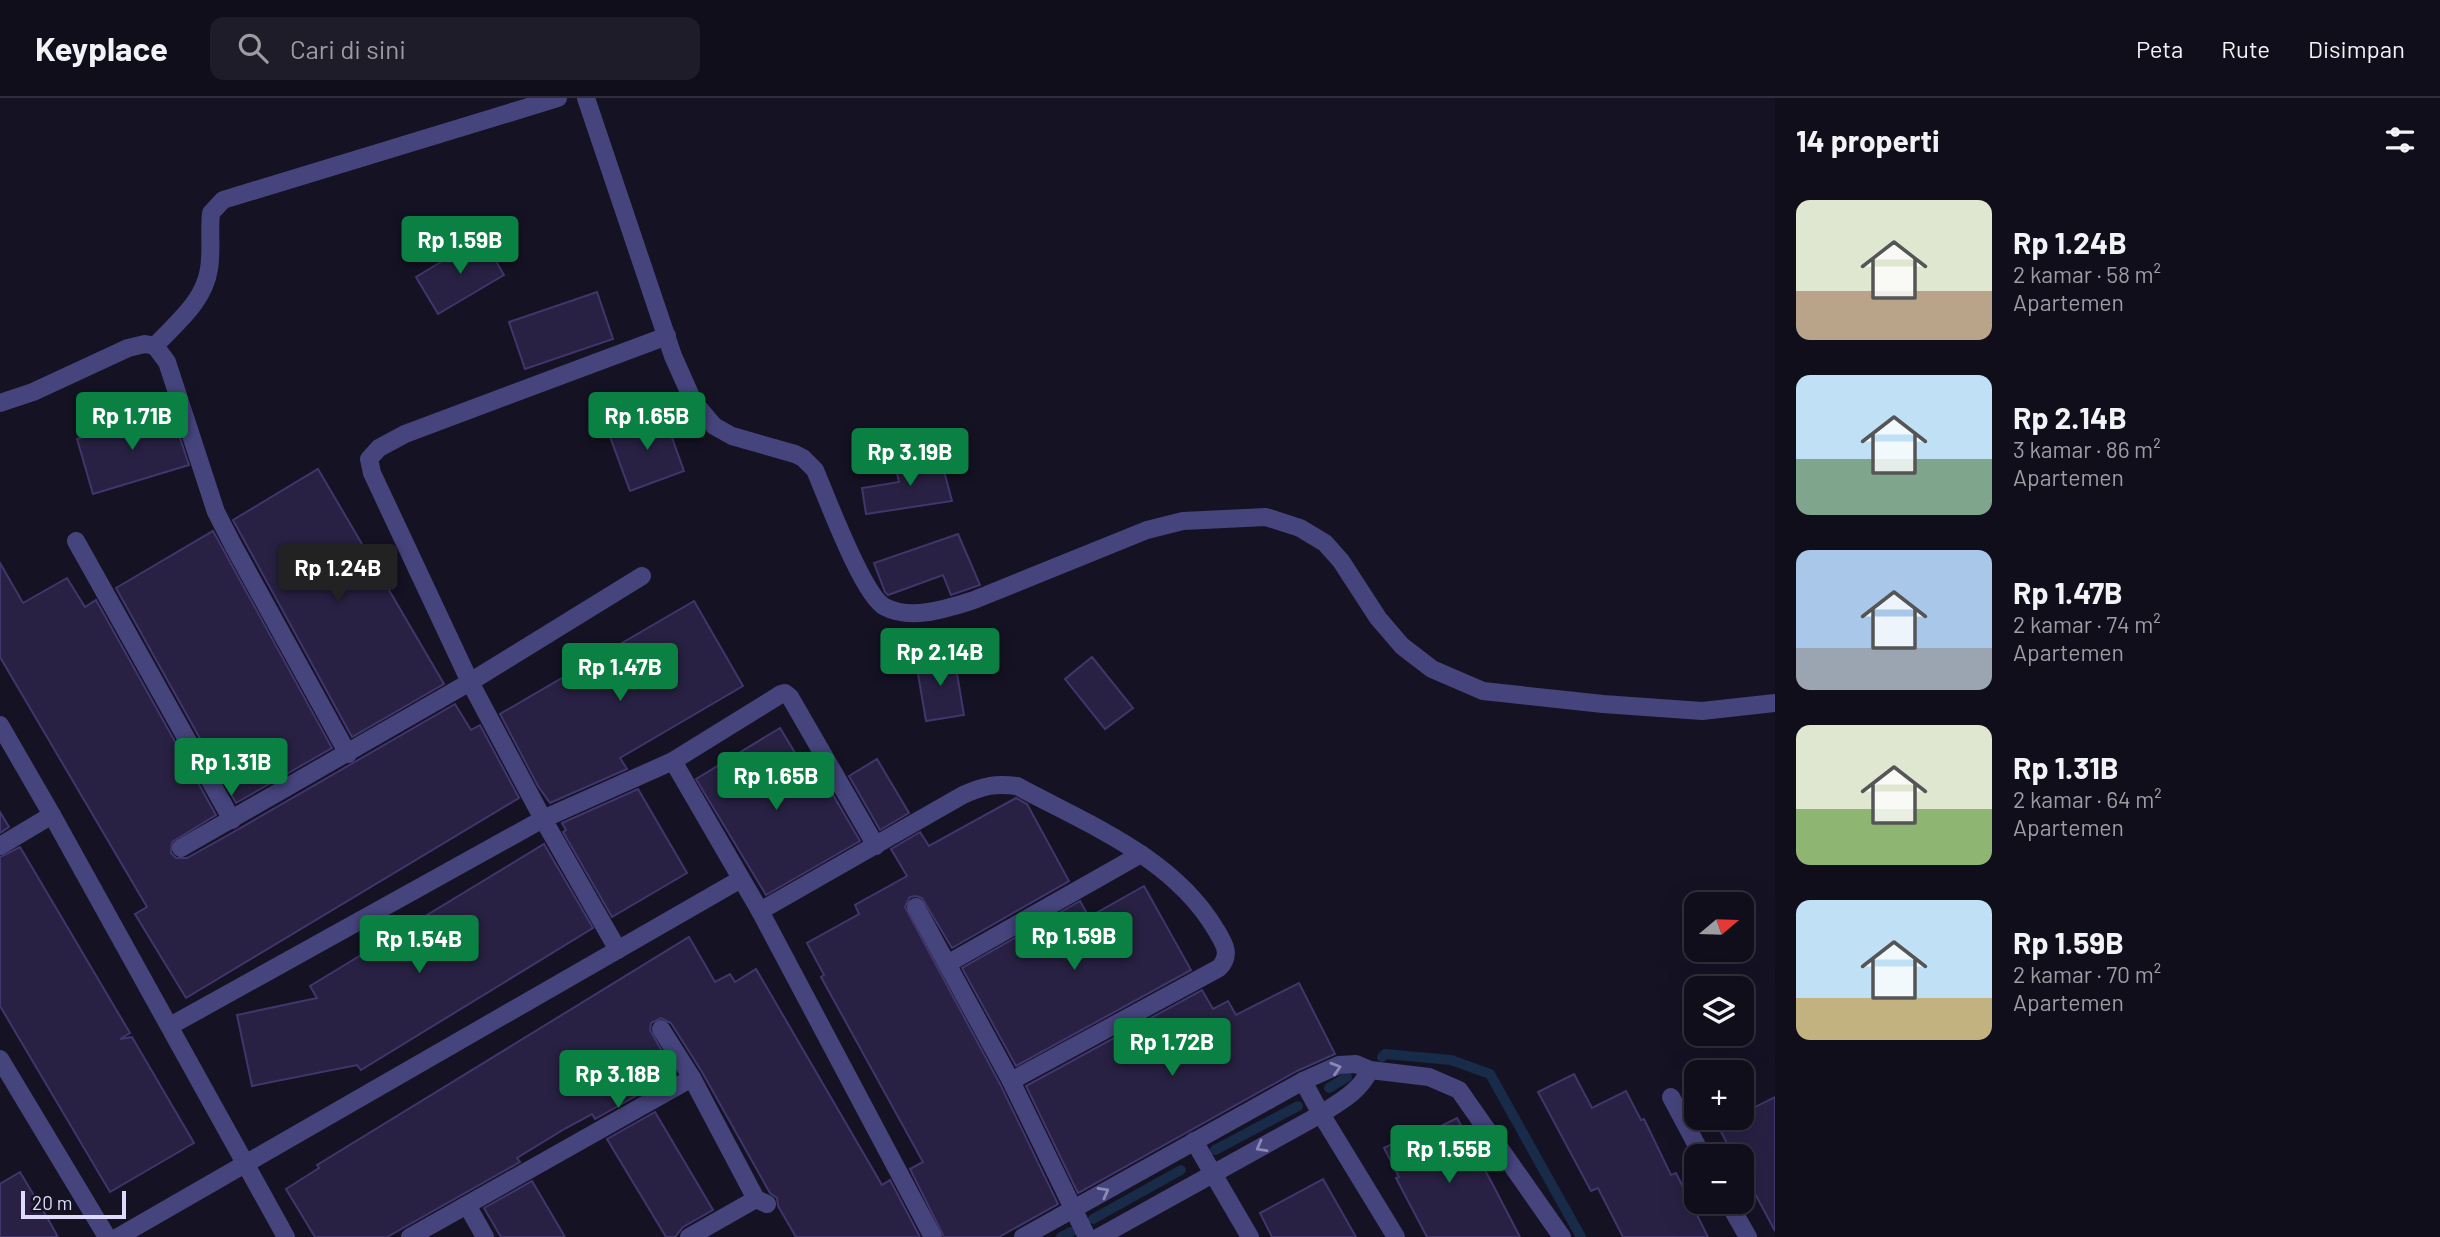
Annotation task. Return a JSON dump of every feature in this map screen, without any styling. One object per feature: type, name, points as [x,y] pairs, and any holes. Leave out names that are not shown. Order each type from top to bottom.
[{"type":"street","points":[[155,346],[194,305],[204,287],[209,268],[211,213],[223,200],[558,98]]},
{"type":"street","points":[[586,98],[673,356],[693,401],[713,426],[732,436],[795,454],[815,470],[868,589],[885,607],[914,614],[947,608],[974,600],[1147,530],[1183,521],[1266,517],[1300,528],[1325,543],[1341,561],[1378,618],[1402,646],[1432,670],[1483,691],[1702,711],[1775,704]]},
{"type":"street","points":[[618,950],[543,819],[470,682],[372,473],[369,459],[379,448],[405,434],[667,336]]},
{"type":"street","points":[[0,403],[33,392],[128,348],[145,344],[155,346],[167,362],[202,473],[222,524],[348,754]]},
{"type":"street","points":[[76,541],[232,820]]},
{"type":"street","points":[[181,848],[348,754],[642,576]]},
{"type":"street","points":[[170,1026],[543,819],[673,761],[776,695],[785,693],[790,697],[876,846]]},
{"type":"street","points":[[0,726],[286,1237]]},
{"type":"street","points":[[673,761],[760,911],[933,1237]]},
{"type":"street","points":[[760,911],[963,795],[986,785],[1017,786],[1141,854],[1183,888],[1212,923],[1225,945],[1227,955],[1224,962],[1219,968],[1012,1081]]},
{"type":"street","points":[[0,846],[52,815]]},
{"type":"street","points":[[947,964],[1141,854]]},
{"type":"street","points":[[118,1237],[741,879]]},
{"type":"street","points":[[916,907],[1012,1081],[1087,1237]]},
{"type":"street","points":[[661,1029],[762,1202],[689,1237]]},
{"type":"street","points":[[0,1059],[107,1237]]},
{"type":"street","points":[[1023,1237],[1303,1081],[1339,1065],[1356,1064],[1370,1070],[1429,1077],[1459,1090],[1562,1237]]},
{"type":"street","points":[[1104,1236],[1321,1114],[1356,1092],[1370,1070]]},
{"type":"street","points":[[410,1237],[692,1078]]},
{"type":"street","points":[[1303,1081],[1396,1237]]},
{"type":"street","points":[[1671,1097],[1696,1144]]},
{"type":"street","points":[[1194,1141],[1250,1237]]},
{"type":"street","points":[[467,1205],[485,1237]]},
{"type":"street","points":[[1735,1214],[1748,1237]]},
{"type":"building","points":[[482,237],[504,275],[438,314],[416,277]]},
{"type":"building","points":[[597,292],[613,339],[525,369],[509,322]]},
{"type":"building","points":[[171,411],[189,465],[93,494],[77,439]]},
{"type":"building","points":[[663,413],[684,471],[630,491],[609,434]]},
{"type":"building","points":[[940,456],[952,501],[866,514],[862,488],[899,482],[896,469]]},
{"type":"building","points":[[318,469],[444,684],[352,737],[233,520]]},
{"type":"building","points":[[213,531],[332,748],[236,803],[116,588]]},
{"type":"building","points":[[958,534],[980,585],[951,595],[943,575],[888,595],[885,592],[874,563]]},
{"type":"building","points":[[0,563],[23,603],[67,578],[85,607],[96,600],[216,815],[172,842],[171,853],[176,858],[187,858],[455,704],[471,730],[480,725],[519,798],[186,998],[135,914],[147,907],[0,657]]},
{"type":"building","points":[[694,601],[743,686],[620,758],[627,769],[550,803],[538,786],[500,714]]},
{"type":"building","points":[[954,656],[964,715],[926,721],[916,662]]},
{"type":"building","points":[[1092,657],[1133,708],[1105,729],[1065,679]]},
{"type":"building","points":[[780,728],[820,794],[829,788],[860,841],[766,895],[696,779]]},
{"type":"building","points":[[877,759],[909,813],[880,830],[849,776]]},
{"type":"building","points":[[638,789],[687,873],[612,917],[563,832],[566,830],[562,823]]},
{"type":"building","points":[[1016,798],[1027,804],[1069,881],[952,948],[922,898],[910,897],[905,907],[1001,1086],[1058,1204],[999,1237],[944,1237],[910,1169],[923,1162],[821,977],[824,975],[807,943],[859,914],[855,905],[907,876],[891,849],[920,832],[929,846]]},
{"type":"building","points":[[0,812],[9,827],[0,833]]},
{"type":"building","points":[[544,844],[593,928],[361,1070],[357,1065],[252,1086],[237,1015],[317,998],[310,986]]},
{"type":"building","points":[[20,847],[130,1033],[120,1039],[132,1037],[194,1143],[110,1192],[0,1006],[0,857]]},
{"type":"building","points":[[1144,886],[1191,970],[1016,1066],[962,968],[1080,901],[1089,917]]},
{"type":"building","points":[[689,937],[715,982],[730,974],[735,982],[756,969],[882,1185],[890,1180],[920,1237],[796,1237],[778,1206],[777,1198],[770,1193],[702,1072],[671,1023],[661,1018],[651,1023],[650,1030],[670,1065],[638,1084],[643,1092],[595,1119],[592,1114],[566,1128],[517,1158],[520,1162],[387,1237],[315,1237],[286,1189],[319,1168],[317,1165]]},
{"type":"building","points":[[1299,983],[1335,1054],[1297,1071],[1078,1193],[1026,1086],[1202,990],[1213,1009],[1228,1001],[1236,1015]]},
{"type":"building","points":[[1574,1074],[1592,1108],[1626,1091],[1641,1120],[1644,1119],[1671,1175],[1676,1173],[1684,1189],[1684,1214],[1696,1214],[1708,1237],[1623,1237],[1598,1188],[1591,1191],[1538,1092]]},
{"type":"building","points":[[1775,1097],[1775,1231],[1754,1192],[1754,1144],[1727,1144],[1720,1130],[1754,1130],[1754,1108]]},
{"type":"building","points":[[655,1112],[713,1210],[683,1227],[675,1237],[666,1237],[607,1139]]},
{"type":"building","points":[[1457,1118],[1520,1237],[1427,1237],[1396,1178],[1399,1177],[1384,1148],[1414,1133],[1417,1138]]},
{"type":"building","points":[[20,1172],[58,1237],[0,1237],[0,1184]]},
{"type":"building","points":[[1323,1179],[1356,1237],[1272,1237],[1260,1213]]},
{"type":"building","points":[[532,1181],[565,1237],[501,1237],[484,1208]]},
{"type":"waterway","points":[[1382,1057],[1385,1054],[1451,1060],[1490,1074],[1581,1237]]},
{"type":"waterway","points":[[1329,1088],[1347,1077]]},
{"type":"waterway","points":[[1215,1150],[1298,1106]]},
{"type":"waterway","points":[[1093,1219],[1181,1170]]},
{"type":"waterway","points":[[1061,1237],[1071,1232]]}]
